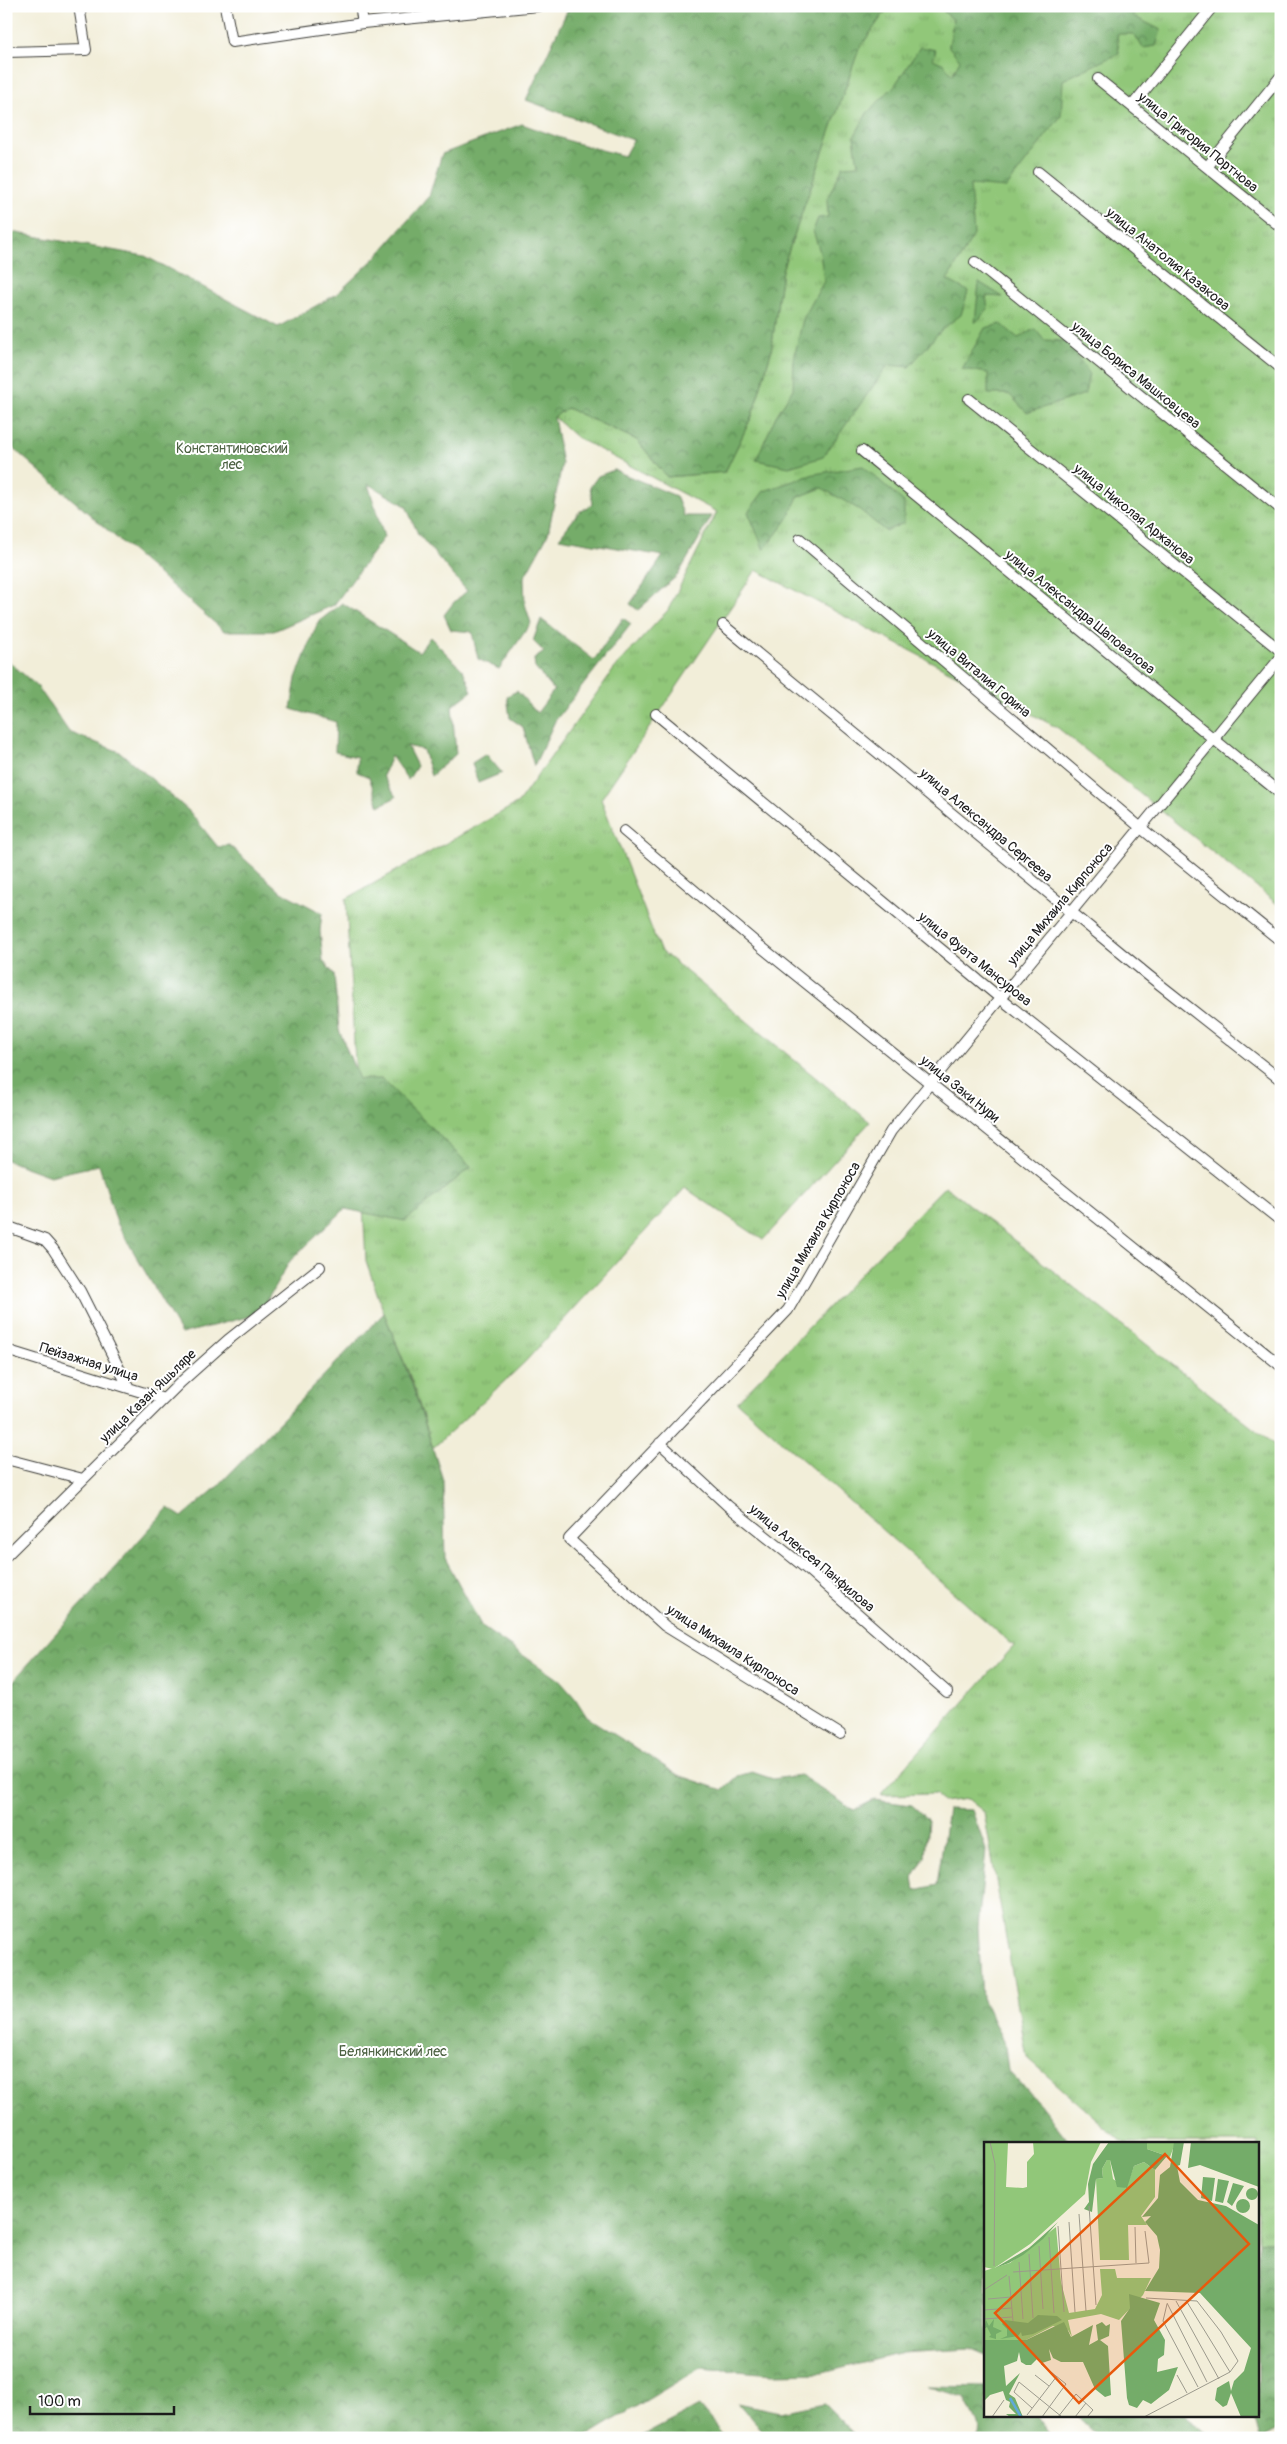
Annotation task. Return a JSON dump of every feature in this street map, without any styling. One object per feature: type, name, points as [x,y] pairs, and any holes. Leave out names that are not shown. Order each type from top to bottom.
[{"type":"street","points":[[6,52],[86,50],[79,6]]},
{"type":"street","points":[[225,6],[232,42],[363,23],[538,6]]},
{"type":"street","points":[[360,6],[363,23]]},
{"type":"street","points":[[1132,106],[1213,6]]},
{"type":"street","points":[[1207,167],[1281,76]]},
{"type":"street","name":"улица Григория Портнова","points":[[1098,79],[1281,227]]},
{"type":"street","name":"улица Анатолия Казакова","points":[[1038,172],[1281,368]]},
{"type":"street","name":"улица Бориса Машковцева","points":[[975,262],[1281,509]]},
{"type":"street","name":"улица Николая Аржанова","points":[[969,399],[1281,651]]},
{"type":"street","name":"улица Александра Шаповалова","points":[[862,452],[1281,794]]},
{"type":"street","name":"улица Виталия Горина","points":[[800,539],[1141,828],[1281,942]]},
{"type":"street","name":"улица Александра Сергеева","points":[[723,625],[1070,912],[1281,1080]]},
{"type":"street","name":"улица Михаила Кирпоноса","points":[[840,1734],[665,1626],[569,1539],[788,1310],[891,1131],[1281,657]]},
{"type":"street","name":"улица Фуата Мансурова","points":[[656,714],[1000,998],[1281,1221]]},
{"type":"street","name":"улица Заки Нури","points":[[624,831],[760,946],[1281,1366]]},
{"type":"street","name":"улица Казан Яшьляре","points":[[6,1226],[45,1240],[53,1249],[80,1292],[129,1388]]},
{"type":"street","name":"улица Казан Яшьляре","points":[[6,1556],[164,1399],[228,1340],[320,1267]]},
{"type":"street","name":"Пейзажная улица","points":[[6,1350],[164,1399]]},
{"type":"street","name":"улица Алексея Панфилова","points":[[660,1443],[728,1506],[807,1569],[947,1692]]},
{"type":"street","points":[[6,1459],[83,1478]]},
{"type":"green space","name":"Константиновский лес","points":[[586,6],[889,6],[859,49],[782,270],[771,352],[752,416],[725,472],[667,477],[637,440],[567,408],[554,417],[562,464],[548,534],[524,578],[525,604],[531,623],[499,669],[478,659],[472,632],[451,630],[444,615],[454,602],[467,591],[418,534],[406,506],[368,484],[384,537],[334,605],[274,631],[224,631],[6,442],[6,231],[145,256],[278,327],[337,294],[376,257],[429,196],[442,154],[522,124],[572,142],[624,156],[633,140],[526,100],[567,11]]},
{"type":"green space","points":[[889,6],[1281,6],[1281,907],[1058,728],[756,570],[601,799],[660,950],[870,1122],[763,1240],[685,1188],[524,1363],[433,1448],[412,1381],[384,1313],[366,1261],[346,899],[518,803],[614,669],[668,610],[717,512],[576,437],[554,417],[567,408],[637,440],[667,477],[725,472],[752,416],[771,352],[782,270],[859,48]]},
{"type":"green space","points":[[947,6],[1139,6],[1135,7],[1133,16],[1161,30],[1156,46],[1143,48],[1134,34],[1117,34],[1119,53],[1063,80],[1061,116],[1006,188],[970,185],[974,235],[947,280],[968,291],[961,315],[942,329],[909,367],[888,365],[823,457],[789,467],[756,460],[776,416],[793,389],[794,358],[803,319],[824,281],[820,252],[813,231],[818,218],[828,217],[827,199],[843,166],[858,165],[854,137],[867,113],[895,85],[920,47],[936,50],[933,59],[944,64],[952,75],[960,60],[949,47],[953,19],[944,12]]},
{"type":"green space","points":[[979,282],[1003,297],[986,296],[988,309],[975,323]]},
{"type":"green space","points":[[1001,324],[1018,338],[1035,329],[1044,340],[1066,341],[1089,373],[1085,394],[1027,413],[1009,394],[988,394],[988,373],[962,369],[985,328]]},
{"type":"green space","points":[[863,466],[904,502],[904,523],[885,531],[860,510],[822,488],[798,497],[787,520],[764,550],[748,512],[764,491],[814,474]]},
{"type":"green space","points":[[614,470],[676,496],[684,516],[712,516],[678,575],[638,610],[630,604],[663,556],[559,538],[579,512],[593,504],[590,487],[598,476]]},
{"type":"green space","points":[[342,603],[419,652],[430,637],[463,670],[472,691],[452,706],[456,754],[431,776],[423,750],[407,746],[417,766],[408,780],[391,756],[383,776],[396,797],[379,806],[369,777],[357,772],[357,757],[335,752],[336,722],[291,709],[296,678],[318,622]]},
{"type":"green space","points":[[623,618],[631,624],[555,721],[534,766],[523,727],[510,718],[507,696],[517,691],[537,713],[554,690],[535,668],[534,659],[544,652],[533,641],[541,619],[594,660]]},
{"type":"green space","points":[[6,659],[38,687],[69,732],[120,752],[189,811],[218,847],[229,845],[280,891],[322,913],[320,931],[323,961],[334,974],[339,1030],[359,1079],[382,1079],[471,1167],[405,1221],[345,1209],[290,1261],[259,1314],[181,1334],[117,1223],[99,1165],[50,1176],[6,1160]]},
{"type":"green space","points":[[486,754],[502,773],[478,783],[472,763]]},
{"type":"green space","points":[[945,1186],[1281,1450],[1281,2239],[1260,2242],[1260,2142],[1123,2142],[1027,2058],[984,1812],[968,1799],[942,1802],[936,1794],[880,1795],[1014,1646],[737,1402]]},
{"type":"green space","name":"Белянкинский лес","points":[[384,1313],[411,1381],[443,1480],[445,1558],[482,1627],[559,1680],[575,1698],[587,1717],[678,1775],[723,1790],[738,1776],[752,1772],[773,1779],[800,1775],[854,1810],[874,1800],[912,1805],[928,1820],[925,1857],[913,1877],[915,1890],[937,1885],[948,1809],[972,1810],[986,1850],[978,1927],[982,1998],[1005,2045],[1008,2071],[1039,2103],[1069,2142],[984,2142],[984,2355],[969,2349],[902,2353],[823,2373],[773,2374],[700,2368],[584,2438],[6,2438],[6,1689],[168,1508],[182,1517],[217,1487]]},
{"type":"green space","points":[[1281,2239],[1281,2429],[1264,2438],[1259,2438],[1253,2416],[1260,2416],[1260,2242]]},
{"type":"green space","points":[[927,2386],[984,2387],[984,2416],[1038,2416],[1054,2438],[977,2438],[981,2431],[965,2398]]},
{"type":"green space","points":[[738,2403],[781,2412],[824,2403],[859,2438],[768,2438]]},
{"type":"green space","points":[[699,2406],[726,2438],[639,2438]]},
{"type":"green space","points":[[1077,2416],[1185,2416],[1213,2438],[1100,2438]]}]
